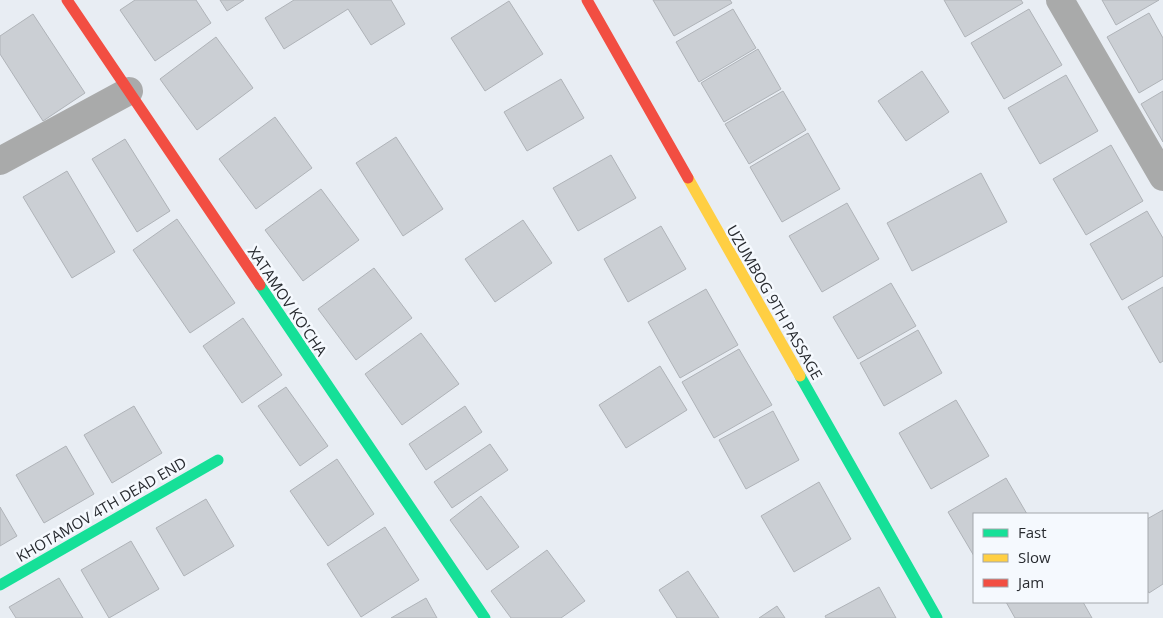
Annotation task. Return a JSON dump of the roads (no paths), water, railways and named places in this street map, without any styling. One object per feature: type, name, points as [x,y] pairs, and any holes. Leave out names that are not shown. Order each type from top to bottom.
[{"type":"street","name":"XATAMOV KO'CHA","points":[[67,0],[484,618]]},
{"type":"street","name":"UZUMBOG 9TH PASSAGE","points":[[587,0],[937,618]]},
{"type":"street","points":[[1060,0],[1163,177]]},
{"type":"street","points":[[0,161],[129,91]]},
{"type":"street","name":"KHOTAMOV 4TH DEAD END","points":[[0,585],[218,460]]}]
